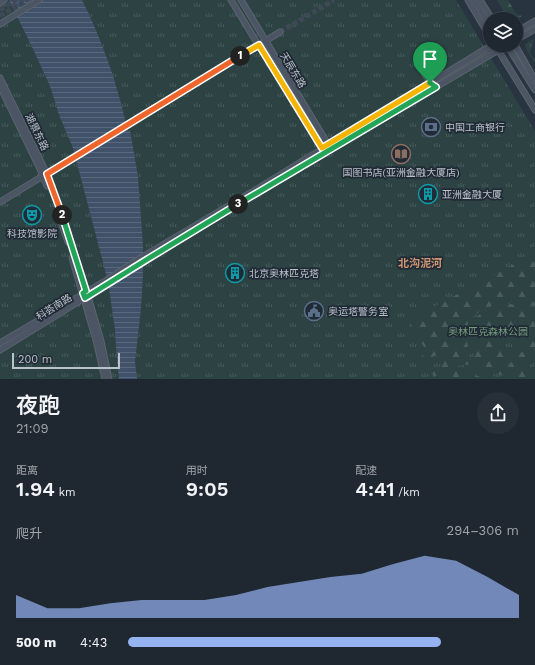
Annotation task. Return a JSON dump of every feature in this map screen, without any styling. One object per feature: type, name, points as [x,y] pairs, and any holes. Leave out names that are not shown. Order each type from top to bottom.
[{"type":"street","points":[[0,2],[4,0]]},
{"type":"street","points":[[0,24],[39,0]]},
{"type":"street","name":"天辰东路","points":[[231,0],[323,151]]},
{"type":"street","name":"天辰东路","points":[[241,0],[330,147]]},
{"type":"street","points":[[468,0],[483,25]]},
{"type":"street","points":[[474,0],[483,15]]},
{"type":"street","points":[[480,0],[488,12]]},
{"type":"street","points":[[523,28],[535,20]]},
{"type":"street","points":[[523,27],[535,20]]},
{"type":"street","points":[[526,27],[526,30],[529,33]]},
{"type":"street","points":[[523,36],[535,29]]},
{"type":"street","points":[[0,202],[280,32]]},
{"type":"street","name":"科荟南路","points":[[330,147],[430,83],[484,52]]},
{"type":"street","name":"科荟南路","points":[[0,343],[108,282],[257,188],[433,89],[485,52]]},
{"type":"street","points":[[498,52],[535,110]]},
{"type":"street","points":[[510,52],[514,56]]},
{"type":"street","points":[[511,52],[535,90]]},
{"type":"street","points":[[519,52],[535,80]]},
{"type":"street","points":[[424,73],[433,89]]},
{"type":"street","name":"湖景东路","points":[[0,78],[45,175],[67,230],[100,341],[109,379]]},
{"type":"street","name":"湖景东路","points":[[0,86],[45,175]]},
{"type":"street","name":"科荟南路","points":[[0,350],[86,295]]},
{"type":"street","name":"湖景东路","points":[[86,295],[105,379]]},
{"type":"green space","name":"奥林匹克森林公园","points":[[0,0],[456,0],[483,45],[483,52],[487,52],[535,131],[535,379],[0,379]]},
{"type":"green space","points":[[497,0],[508,0],[516,12],[504,12]]},
{"type":"green space","points":[[534,39],[530,53],[535,60],[535,64],[525,47],[525,44]]},
{"type":"green space","points":[[535,253],[535,306],[518,302],[507,302],[496,304],[477,313],[472,317],[467,327],[468,345],[472,364],[443,371],[434,377],[431,372],[442,365],[436,355],[426,361],[422,354],[426,351],[409,320]]},
{"type":"green space","name":"奥林匹克森林公园","points":[[507,304],[521,305],[535,309],[535,337],[525,337],[521,333],[515,332],[502,347],[507,349],[511,356],[503,376],[477,366],[469,329],[471,323],[479,315],[490,309]]},
{"type":"green space","points":[[524,340],[535,340],[535,353],[527,357],[524,361],[527,372],[534,379],[505,379],[511,362],[517,352],[520,354],[528,344]]},
{"type":"green space","points":[[474,368],[477,370],[475,375],[483,378],[486,373],[501,379],[438,379],[455,371]]},
{"type":"water","points":[[9,0],[82,0],[111,68],[128,131],[130,130],[138,177],[143,246],[143,274],[135,362],[137,379],[119,379],[115,330],[110,295],[105,270],[73,148],[59,115],[50,86]]},
{"type":"tunnel","points":[[0,10],[16,0]]},
{"type":"tunnel","points":[[0,16],[27,0]]},
{"type":"tunnel","points":[[280,32],[334,0]]},
{"type":"place","name":"中国工商银行","points":[[431,127]]},
{"type":"place","name":"国图书店(亚洲金融大厦店)","points":[[401,154]]},
{"type":"place","name":"亚洲金融大厦","points":[[428,194]]},
{"type":"place","name":"科技馆影院","points":[[32,215]]},
{"type":"place","name":"北京奥林匹克塔","points":[[235,273]]},
{"type":"place","name":"奥运塔警务室","points":[[314,311]]},
{"type":"district","name":"北沟泥河","points":[[420,263]]},
{"type":"route","points":[[259,45],[322,148],[430,83],[436,87],[335,146],[85,298],[83,293],[86,291],[85,286],[47,174],[53,170],[259,45]]}]
